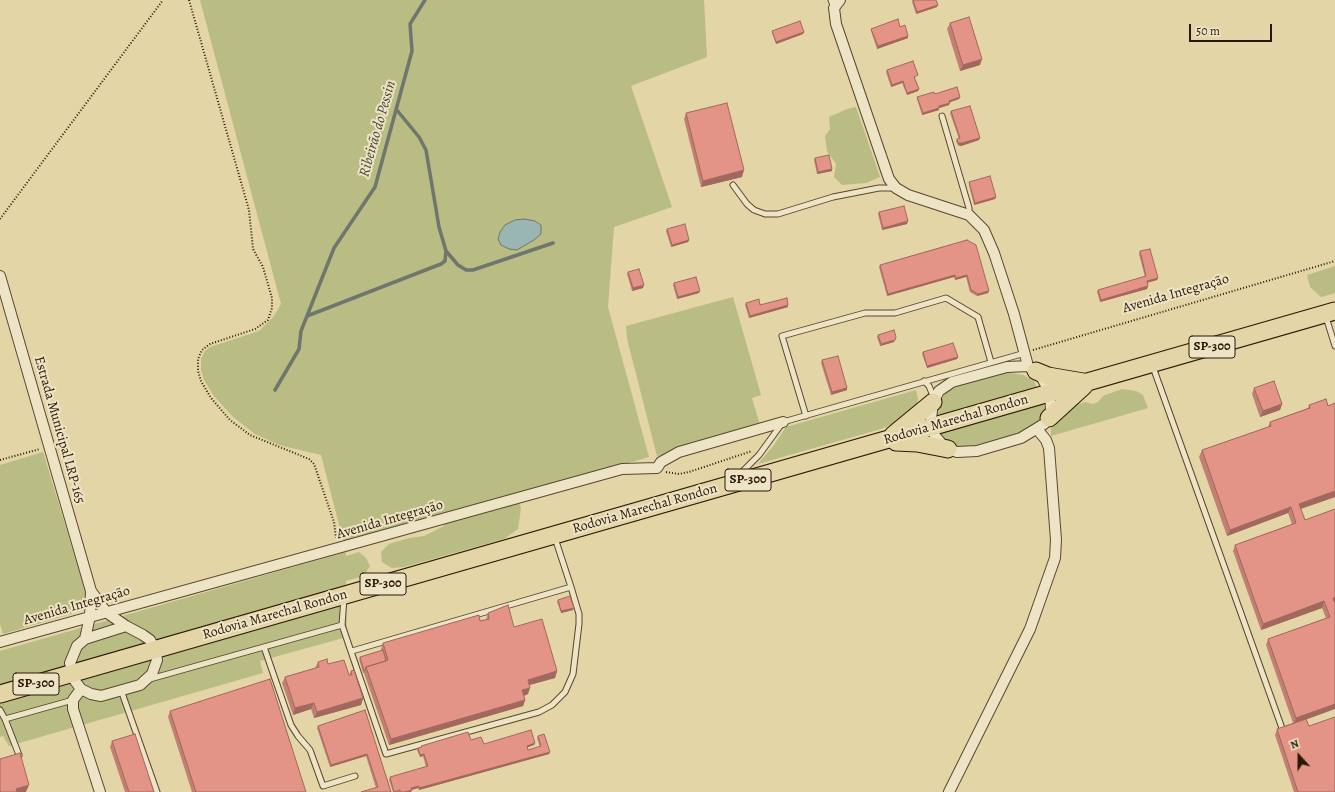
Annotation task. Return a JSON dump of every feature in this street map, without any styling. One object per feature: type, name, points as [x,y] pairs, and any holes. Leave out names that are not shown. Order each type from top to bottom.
[{"type":"main road","name":"Rodovia Marechal Rondon","points":[[0,694],[1330,313]]},
{"type":"main road","points":[[1032,369],[1072,380],[1089,382]]},
{"type":"main road","points":[[1043,423],[1089,382]]},
{"type":"main road","points":[[884,441],[900,430],[934,400]]},
{"type":"main road","points":[[884,441],[917,443],[948,449]]},
{"type":"street","points":[[835,3],[836,24],[889,180],[896,188],[919,199],[969,215],[978,224],[988,239],[1025,353],[1032,369],[1047,385],[1050,393],[1051,401],[1043,423],[1049,448],[1056,540],[1054,558],[1030,630],[949,792]]},
{"type":"street","name":"Estrada Municipal LRP-165","points":[[0,276],[91,591],[90,616],[85,639]]},
{"type":"street","points":[[1032,369],[1007,367],[952,382],[939,391],[934,400],[931,413],[932,427],[935,436],[948,449],[957,452],[977,450],[1021,438],[1043,423]]},
{"type":"street","points":[[657,468],[661,462],[678,452],[783,422]]},
{"type":"street","name":"Avenida Integração","points":[[0,642],[622,469],[657,468]]},
{"type":"street","name":"Estrada Municipal LRP-165","points":[[91,591],[106,612],[150,640],[155,649]]},
{"type":"street","points":[[126,626],[85,639],[72,654],[70,663],[72,673],[81,689],[91,694],[102,696],[140,685],[155,668],[157,660],[155,649]]},
{"type":"street","points":[[81,689],[73,700],[73,709],[100,792]]},
{"type":"lane","points":[[942,116],[969,208],[969,215]]},
{"type":"lane","points":[[733,186],[747,204],[754,210],[765,214],[778,214],[838,196],[878,188],[896,188]]},
{"type":"lane","points":[[806,416],[782,336],[865,313],[895,313],[946,298],[978,317],[991,362]]},
{"type":"lane","points":[[1330,313],[1335,346]]},
{"type":"lane","points":[[726,486],[747,469],[783,422],[1025,353]]},
{"type":"lane","points":[[1152,364],[1283,731]]},
{"type":"lane","points":[[924,381],[929,386],[934,400]]},
{"type":"lane","points":[[344,595],[342,625],[386,754],[539,712],[552,705],[565,692],[573,674],[579,624],[579,614],[554,535]]},
{"type":"lane","points":[[352,651],[571,587]]},
{"type":"lane","points":[[146,680],[342,625]]},
{"type":"lane","points":[[264,647],[291,725],[310,750],[323,786],[355,776]]},
{"type":"lane","points":[[121,690],[156,792]]},
{"type":"lane","points":[[5,719],[73,700]]},
{"type":"lane","points":[[0,710],[19,755]]},
{"type":"path","points":[[0,219],[163,0]]},
{"type":"path","points":[[189,0],[249,210],[253,249],[263,267],[272,298],[272,308],[268,320],[255,330],[210,344],[202,350],[198,359],[198,371],[201,381],[211,398],[230,420],[250,435],[309,459],[314,464],[334,522],[336,539],[335,550]]},
{"type":"path","name":"Avenida Integração","points":[[1025,353],[1335,261]]},
{"type":"path","points":[[0,460],[49,446]]},
{"type":"path","points":[[657,468],[665,472],[679,474],[703,468],[766,446]]},
{"type":"green space","points":[[200,0],[704,0],[707,57],[631,86],[672,207],[614,227],[608,307],[649,457],[515,496],[517,496],[521,508],[518,529],[504,539],[404,567],[392,568],[382,562],[381,552],[389,544],[409,538],[424,536],[444,526],[443,516],[344,544],[321,455],[279,445],[255,434],[233,417],[214,396],[204,380],[201,370],[201,359],[204,352],[210,347],[259,331],[274,316],[281,304]]},
{"type":"green space","points":[[856,107],[880,177],[866,183],[842,185],[834,177],[836,164],[827,151],[825,136],[830,129],[829,117],[847,109]]},
{"type":"green space","points":[[1335,266],[1335,293],[1321,297],[1310,287],[1307,275]]},
{"type":"green space","points":[[733,297],[761,395],[752,398],[760,425],[666,455],[657,456],[627,339],[626,326]]},
{"type":"green space","points":[[1005,372],[1023,375],[1034,381],[1045,408],[1042,420],[1031,430],[979,447],[958,448],[947,443],[942,437],[935,414],[940,400],[945,393],[954,387]]},
{"type":"green space","points":[[1122,389],[1136,391],[1143,395],[1148,408],[1051,436],[1051,424],[1069,407],[1085,402],[1093,404],[1098,402],[1103,396]]},
{"type":"green space","points":[[916,390],[918,399],[916,407],[893,424],[881,429],[758,464],[774,445],[786,427]]},
{"type":"green space","points":[[43,452],[85,590],[85,598],[81,607],[71,614],[3,634],[0,624],[0,465]]},
{"type":"green space","points":[[346,552],[346,556],[359,552],[366,558],[370,566],[364,576],[346,581],[347,637],[260,661],[263,673],[9,746],[3,736],[0,737],[0,651]]},
{"type":"water","points":[[524,219],[535,221],[541,225],[541,234],[517,250],[509,249],[501,245],[498,239],[500,232],[505,225],[515,220]]},
{"type":"building","points":[[913,0],[936,0],[938,5],[917,12]]},
{"type":"building","points":[[969,17],[982,59],[963,65],[950,23]]},
{"type":"building","points":[[898,19],[900,27],[905,25],[908,36],[878,46],[871,29]]},
{"type":"building","points":[[800,21],[804,32],[776,42],[772,31]]},
{"type":"building","points":[[913,61],[918,75],[914,77],[919,89],[907,93],[903,81],[892,85],[887,70]]},
{"type":"building","points":[[957,87],[960,97],[949,101],[950,103],[939,106],[939,108],[923,113],[917,97],[934,92],[935,94]]},
{"type":"building","points":[[727,103],[744,170],[703,181],[686,113]]},
{"type":"building","points":[[970,106],[980,138],[958,143],[957,139],[960,138],[951,111]]},
{"type":"building","points":[[829,155],[832,169],[818,172],[815,158]]},
{"type":"building","points":[[990,176],[996,197],[975,203],[969,182]]},
{"type":"building","points":[[904,206],[908,221],[883,228],[879,212]]},
{"type":"building","points":[[685,224],[689,240],[672,245],[667,229]]},
{"type":"building","points":[[967,240],[976,245],[989,291],[978,294],[971,290],[967,275],[956,278],[955,275],[888,294],[880,265]]},
{"type":"building","points":[[1150,249],[1158,278],[1147,281],[1148,286],[1101,300],[1098,290],[1146,276],[1140,251]]},
{"type":"building","points":[[639,269],[644,285],[633,288],[628,272]]},
{"type":"building","points":[[696,277],[700,291],[678,297],[674,283]]},
{"type":"building","points":[[787,298],[788,305],[750,316],[746,303],[759,299],[760,305]]},
{"type":"building","points":[[894,330],[896,337],[895,340],[881,344],[878,335]]},
{"type":"building","points":[[953,343],[958,357],[927,366],[923,352]]},
{"type":"building","points":[[838,356],[847,388],[832,392],[822,360]]},
{"type":"building","points":[[1274,381],[1282,404],[1263,411],[1254,388]]},
{"type":"building","points":[[1326,399],[1328,406],[1335,403],[1335,491],[1299,504],[1305,520],[1335,509],[1335,598],[1333,598],[1335,604],[1335,704],[1296,718],[1268,639],[1330,617],[1324,601],[1263,624],[1235,545],[1296,523],[1291,507],[1230,530],[1202,450],[1271,426],[1270,422],[1310,408],[1309,405]]},
{"type":"building","points":[[570,596],[574,608],[561,611],[558,600]]},
{"type":"building","points":[[508,605],[514,627],[542,619],[557,671],[528,680],[530,688],[522,690],[525,700],[391,739],[366,667],[388,660],[383,643],[479,615],[480,621],[489,619],[488,613]]},
{"type":"building","points":[[383,650],[386,661],[366,667],[364,671],[360,657]]},
{"type":"building","points":[[327,659],[328,664],[344,660],[349,675],[352,675],[351,671],[354,670],[363,698],[317,712],[314,703],[295,708],[285,677],[319,667],[318,662]]},
{"type":"building","points":[[270,679],[306,792],[196,792],[170,711]]},
{"type":"building","points":[[365,710],[391,792],[361,792],[378,787],[367,754],[331,765],[318,726]]},
{"type":"building","points":[[1335,717],[1335,792],[1298,792],[1277,729],[1306,719],[1309,726]]},
{"type":"building","points":[[531,730],[535,743],[527,746],[528,750],[541,746],[538,736],[544,734],[550,752],[419,788],[419,786],[411,788],[412,790],[400,792],[400,790],[394,792],[390,777],[428,766],[424,754],[420,755],[418,748],[422,747],[421,746],[468,732],[471,740],[481,737],[484,744]]},
{"type":"building","points":[[135,734],[154,792],[129,792],[112,741]]},
{"type":"building","points":[[20,753],[29,785],[16,789],[17,792],[0,792],[0,759]]},
{"type":"waterway","name":"Ribeirão do Pessin","points":[[275,390],[299,349],[301,331],[334,248],[375,187],[412,51],[410,24],[425,0]]},
{"type":"waterway","points":[[307,316],[441,264],[445,261],[446,251],[439,227],[426,150],[419,137],[396,109]]},
{"type":"waterway","points":[[446,251],[458,265],[466,270],[473,270],[553,243]]}]
